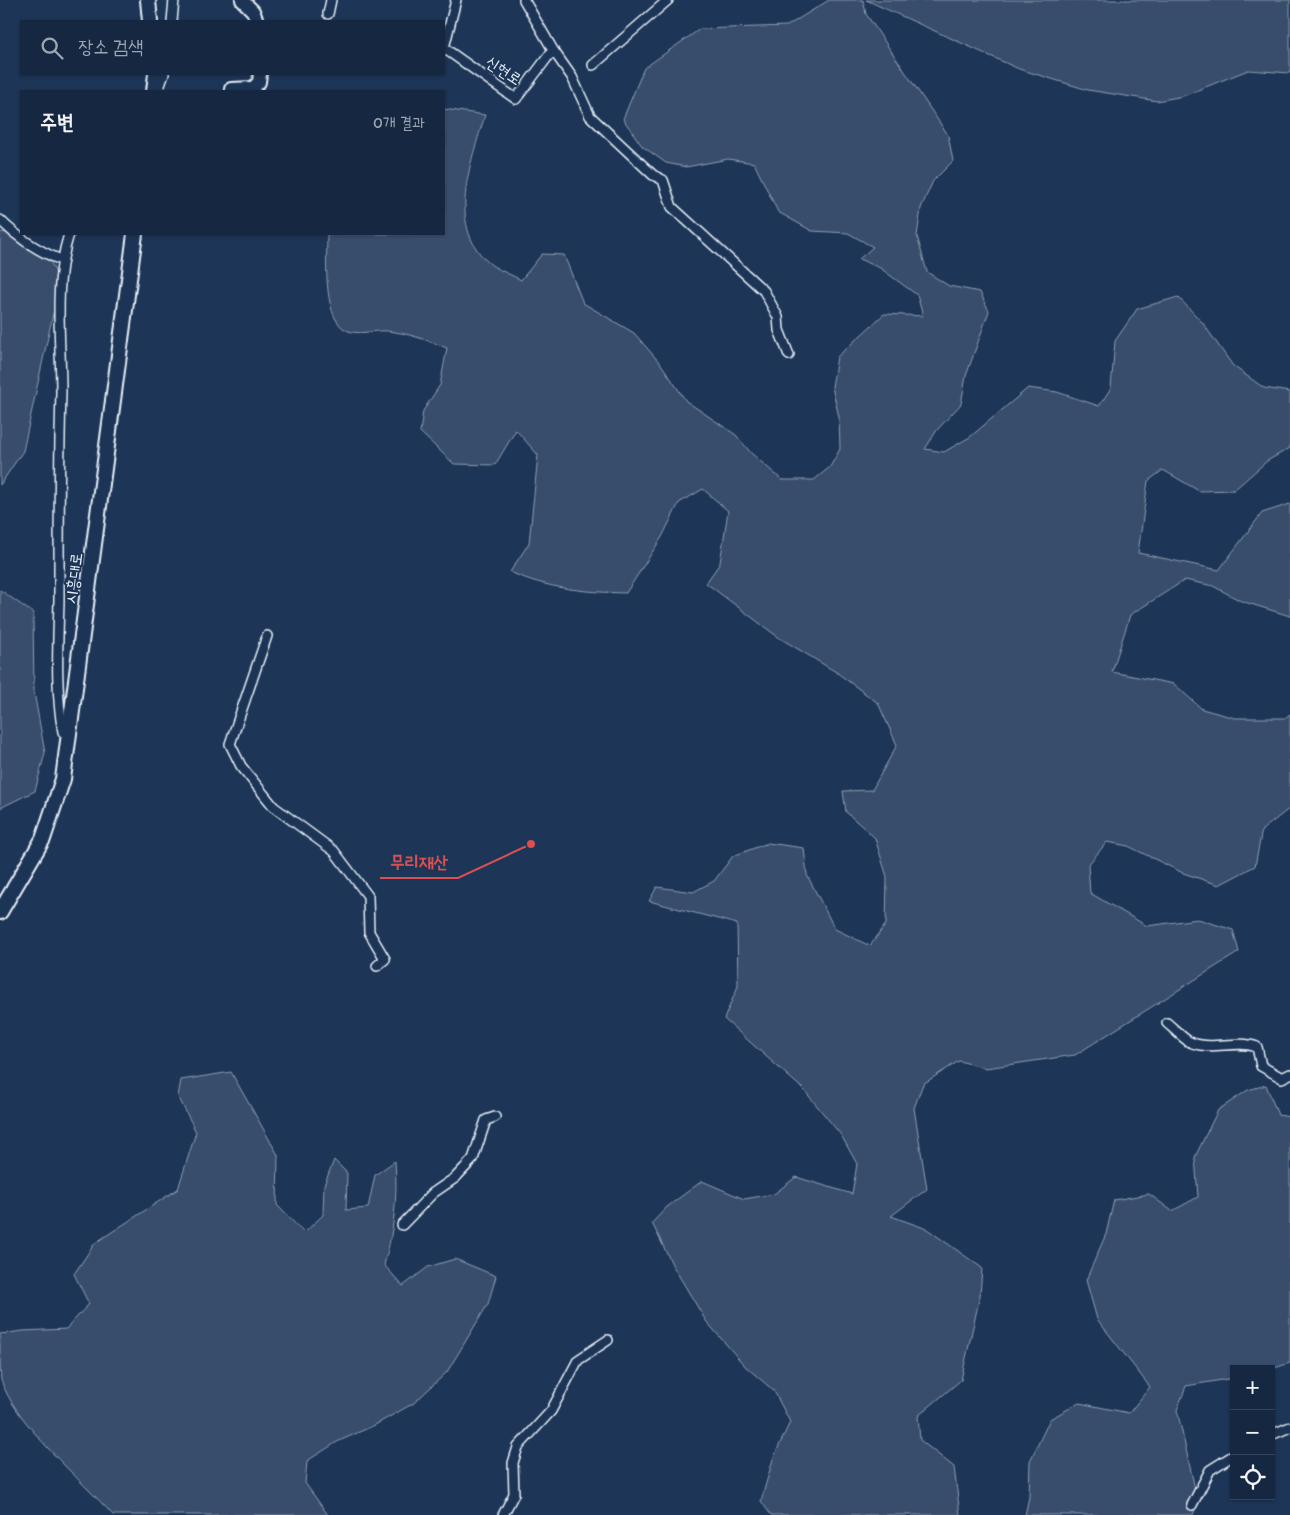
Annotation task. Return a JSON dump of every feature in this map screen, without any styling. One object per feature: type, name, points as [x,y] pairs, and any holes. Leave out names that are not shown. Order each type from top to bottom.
[{"type":"main road","points":[[148,0],[150,20]]},
{"type":"main road","points":[[155,0],[157,20]]},
{"type":"main road","points":[[147,90],[149,75]]},
{"type":"main road","points":[[154,90],[156,75]]},
{"type":"main road","name":"시흥대로","points":[[0,898],[26,856],[42,822],[56,778],[129,235]]},
{"type":"main road","name":"시흥대로","points":[[0,912],[43,839],[62,779],[135,235]]},
{"type":"street","points":[[172,20],[174,0]]},
{"type":"street","points":[[242,0],[253,11],[257,20]]},
{"type":"street","points":[[328,14],[331,0]]},
{"type":"street","name":"신현로","points":[[445,44],[456,0]]},
{"type":"street","points":[[524,0],[552,50],[572,77],[590,116],[653,175],[663,180],[672,207],[764,291],[778,317],[779,330],[789,355]]},
{"type":"street","points":[[593,65],[668,0]]},
{"type":"street","name":"신현로","points":[[445,49],[516,99],[552,50]]},
{"type":"street","points":[[158,90],[164,75]]},
{"type":"street","points":[[231,89],[252,88],[259,82],[260,75]]},
{"type":"street","points":[[0,220],[14,234]]},
{"type":"street","points":[[0,226],[46,254],[61,260]]},
{"type":"street","points":[[63,732],[60,715],[58,631],[61,260],[69,235]]},
{"type":"street","points":[[267,636],[230,744],[241,766],[274,807],[334,851],[368,896],[369,932],[385,959],[377,966]]},
{"type":"street","points":[[1167,1023],[1190,1042],[1211,1045],[1246,1043],[1257,1047],[1261,1066],[1282,1078],[1290,1074]]},
{"type":"street","points":[[402,1225],[433,1193],[455,1178],[473,1158],[486,1120],[495,1117]]},
{"type":"street","points":[[503,1515],[514,1494],[513,1463],[518,1447],[551,1411],[578,1360],[608,1340]]},
{"type":"street","points":[[1275,1433],[1290,1427]]},
{"type":"street","points":[[1192,1505],[1210,1470],[1230,1458]]},
{"type":"shaded area","points":[[829,0],[863,0],[866,14],[948,135],[953,161],[933,181],[921,208],[917,236],[927,272],[949,286],[980,292],[989,311],[966,376],[961,404],[937,430],[925,449],[944,452],[970,437],[1028,388],[1057,392],[1099,406],[1111,388],[1115,341],[1137,309],[1178,297],[1202,322],[1233,366],[1264,388],[1290,392],[1290,448],[1267,461],[1234,490],[1199,491],[1163,470],[1148,481],[1138,553],[1219,570],[1262,513],[1290,504],[1290,616],[1241,601],[1213,586],[1185,580],[1130,615],[1112,672],[1174,684],[1202,709],[1235,718],[1285,718],[1290,714],[1290,808],[1262,830],[1255,866],[1219,885],[1183,873],[1128,846],[1107,842],[1088,865],[1090,893],[1147,926],[1198,919],[1233,930],[1239,952],[1075,1055],[986,1068],[959,1061],[923,1084],[914,1108],[927,1189],[891,1216],[927,1229],[982,1268],[980,1296],[961,1380],[918,1416],[920,1440],[954,1467],[960,1515],[771,1515],[761,1501],[773,1459],[790,1422],[774,1391],[745,1366],[706,1321],[673,1266],[652,1223],[667,1207],[702,1181],[744,1199],[774,1194],[796,1177],[852,1194],[857,1164],[841,1135],[804,1090],[724,1019],[738,986],[737,924],[649,901],[657,887],[693,892],[714,881],[733,856],[768,843],[804,848],[807,875],[835,929],[870,946],[886,924],[887,877],[875,838],[846,812],[843,791],[872,790],[897,745],[878,703],[836,672],[778,637],[706,583],[720,563],[728,511],[703,489],[679,503],[662,537],[626,593],[596,592],[552,586],[510,572],[529,543],[538,455],[516,430],[495,465],[454,464],[420,432],[423,411],[440,385],[447,348],[402,333],[383,331],[352,332],[342,327],[335,318],[330,305],[328,290],[327,235],[445,235],[445,109],[485,115],[473,153],[465,195],[465,215],[469,234],[478,251],[493,266],[521,280],[542,254],[564,255],[583,303],[634,333],[661,364],[686,401],[736,435],[751,453],[782,480],[814,480],[830,467],[840,449],[839,417],[832,387],[837,357],[884,314],[923,316],[917,295],[880,268],[859,259],[873,247],[848,233],[812,231],[778,212],[754,163],[728,159],[686,167],[666,163],[642,146],[623,119],[644,68],[700,29],[787,26]]},
{"type":"shaded area","points":[[866,0],[1290,0],[1290,73],[1248,70],[1183,96],[1157,101],[1088,90],[1019,69]]},
{"type":"shaded area","points":[[0,232],[14,234],[47,254],[60,282],[23,451],[0,485]]},
{"type":"shaded area","points":[[0,590],[33,613],[34,692],[45,753],[35,791],[0,808]]},
{"type":"shaded area","points":[[231,1072],[278,1155],[277,1205],[304,1233],[323,1215],[324,1185],[334,1160],[347,1173],[346,1210],[368,1208],[375,1175],[395,1161],[396,1188],[394,1213],[384,1265],[403,1286],[428,1267],[455,1259],[496,1276],[488,1304],[447,1372],[414,1403],[375,1425],[337,1442],[307,1461],[305,1483],[328,1515],[113,1515],[34,1432],[9,1397],[1,1380],[0,1334],[66,1329],[89,1304],[74,1274],[95,1243],[178,1189],[196,1132],[178,1096],[181,1080]]},
{"type":"shaded area","points":[[1266,1085],[1278,1115],[1290,1117],[1290,1363],[1275,1368],[1275,1365],[1230,1365],[1230,1379],[1186,1386],[1177,1410],[1198,1502],[1193,1515],[1025,1515],[1029,1497],[1030,1461],[1050,1419],[1079,1403],[1129,1413],[1150,1387],[1097,1319],[1086,1280],[1106,1234],[1114,1200],[1149,1194],[1172,1211],[1198,1197],[1195,1157],[1218,1110],[1248,1090]]},
{"type":"place","name":"무리재산","points":[[531,844]]}]
